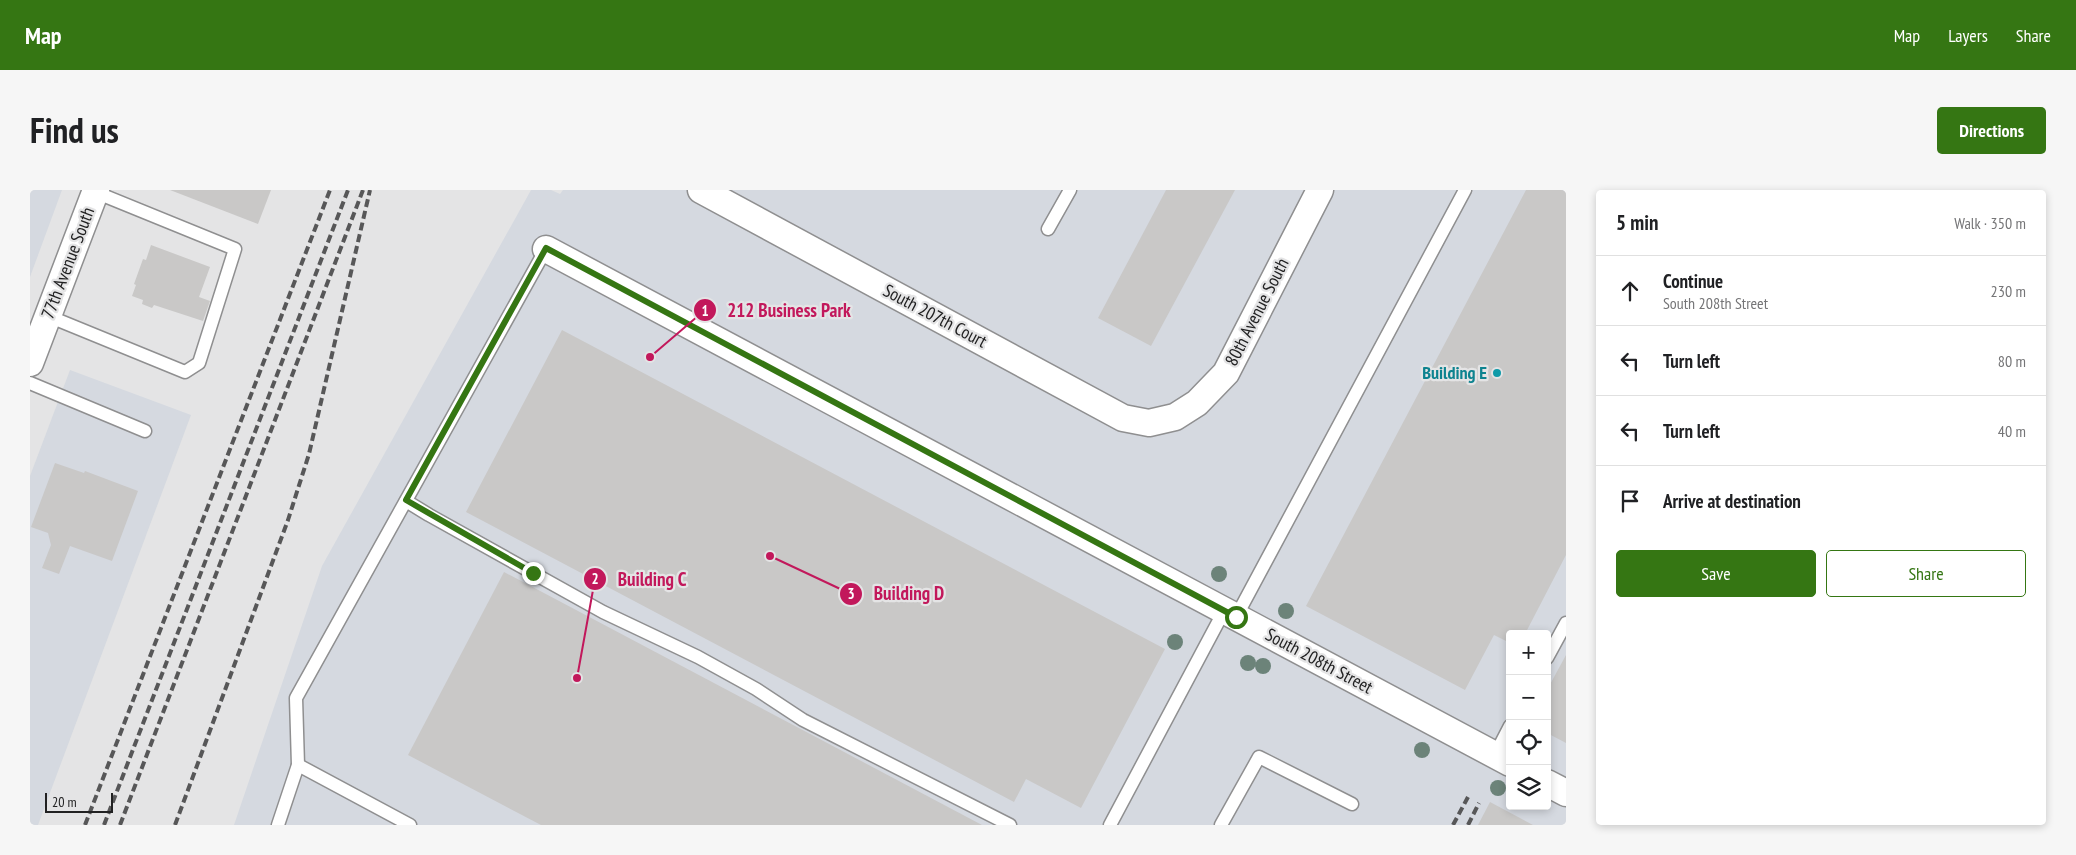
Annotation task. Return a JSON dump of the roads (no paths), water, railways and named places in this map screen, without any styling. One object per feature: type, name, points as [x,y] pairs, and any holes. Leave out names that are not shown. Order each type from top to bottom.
[{"type":"street","name":"South 207th Court","points":[[700,190],[1123,418],[1149,423],[1175,417]]},
{"type":"street","name":"80th Avenue South","points":[[1175,417],[1197,403],[1226,373],[1320,190]]},
{"type":"street","name":"77th Avenue South","points":[[30,363],[96,191]]},
{"type":"street","name":"South 208th Street","points":[[546,248],[1502,759]]},
{"type":"street","points":[[1551,785],[1566,793]]},
{"type":"lane","points":[[1048,229],[1070,190]]},
{"type":"lane","points":[[1110,825],[1230,614],[1465,190]]},
{"type":"lane","points":[[48,316],[185,372],[199,363],[235,249],[96,191]]},
{"type":"lane","points":[[278,825],[298,765],[296,698],[546,248]]},
{"type":"lane","points":[[30,384],[145,431]]},
{"type":"lane","points":[[406,500],[437,520],[603,612],[706,662],[756,689],[803,720],[1010,825]]},
{"type":"lane","points":[[1551,651],[1566,624]]},
{"type":"lane","points":[[1502,759],[1506,742]]},
{"type":"lane","points":[[1221,825],[1259,757],[1352,804]]},
{"type":"lane","points":[[298,765],[410,825]]},
{"type":"railway","points":[[85,825],[330,190]]},
{"type":"railway","points":[[104,825],[348,190]]},
{"type":"railway","points":[[120,825],[363,190]]},
{"type":"railway","points":[[175,825],[288,520],[309,454],[370,190]]},
{"type":"railway","points":[[1453,825],[1468,797]]},
{"type":"railway","points":[[1468,825],[1479,803]]},
{"type":"place","name":"212 Business Park","points":[[650,357]]},
{"type":"place","name":"Building E","points":[[1497,373]]},
{"type":"place","name":"Building D","points":[[770,556]]},
{"type":"place","name":"Building C","points":[[577,678]]}]
